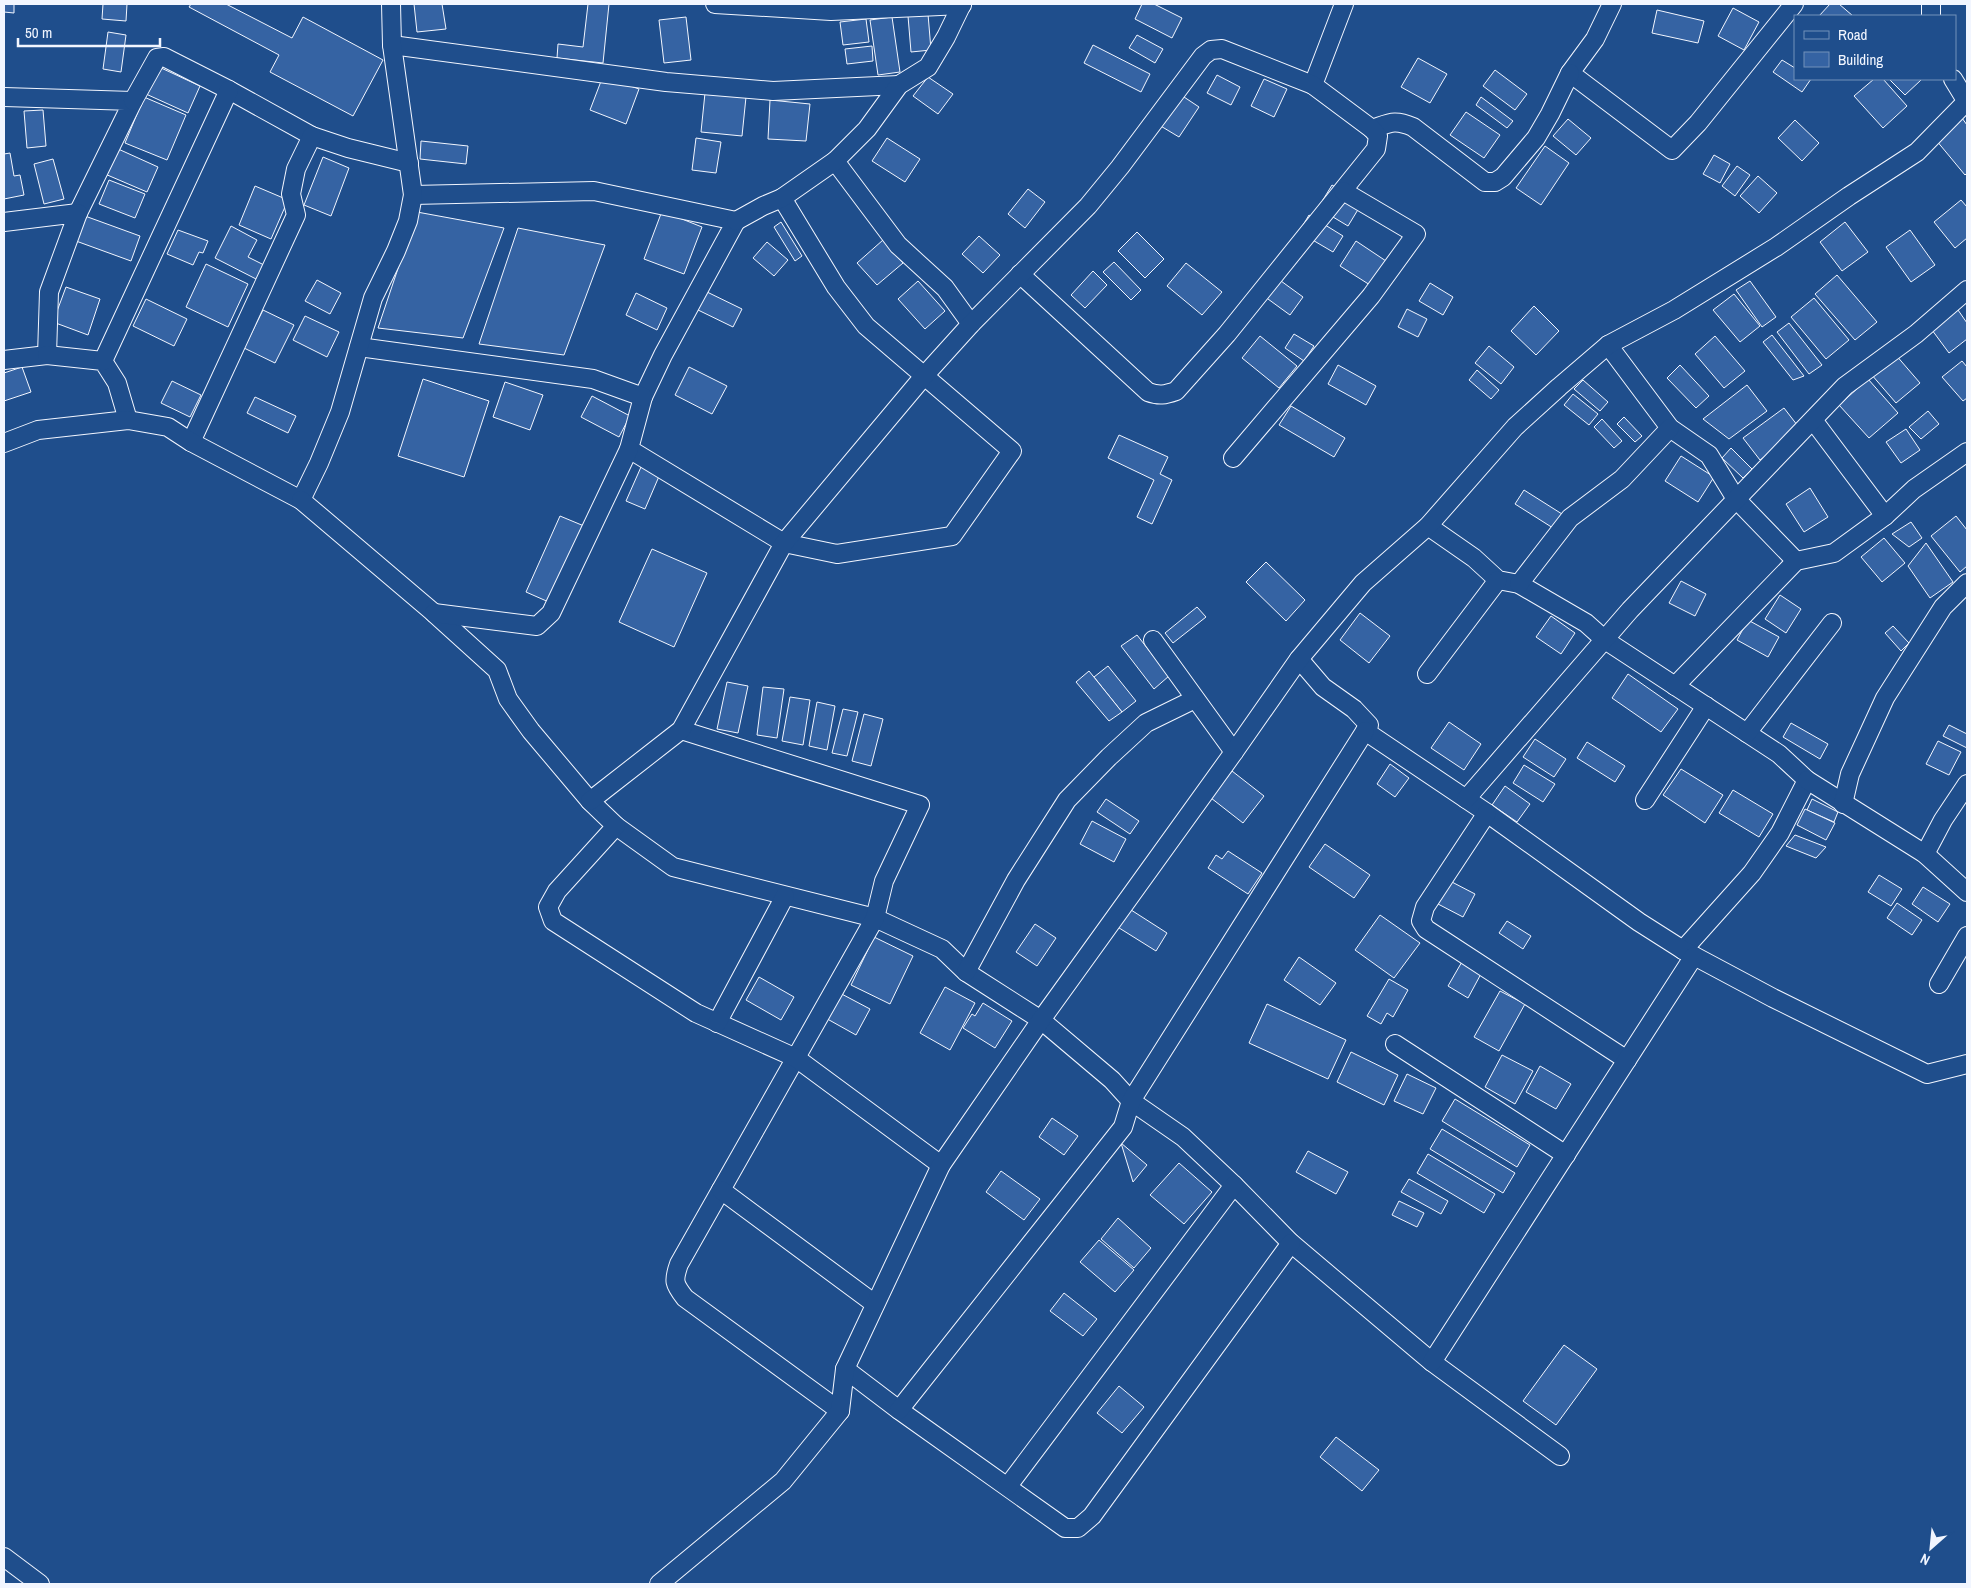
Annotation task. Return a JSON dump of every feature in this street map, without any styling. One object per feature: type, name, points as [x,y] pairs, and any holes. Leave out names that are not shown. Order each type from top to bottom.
[{"type":"street","points":[[301,500],[340,412],[373,298],[408,221],[413,194],[392,45],[391,4]]},
{"type":"street","points":[[434,614],[537,626],[551,613],[629,449],[643,397],[663,355],[736,221],[782,198],[835,161],[867,129],[900,85],[928,67],[946,37],[962,4],[831,11],[715,4]]},
{"type":"street","points":[[1313,85],[1344,4]]},
{"type":"street","points":[[1372,129],[1391,122],[1401,122],[1413,127],[1485,182],[1495,182],[1503,177],[1536,138],[1570,73],[1595,39],[1612,4]]},
{"type":"street","points":[[1570,73],[1672,150],[1698,122],[1794,4]]},
{"type":"street","points":[[392,45],[666,82],[772,91],[900,85]]},
{"type":"street","points":[[590,801],[681,730],[784,543],[924,376],[971,324],[1020,274],[1088,206],[1120,167],[1203,56],[1211,50],[1222,49],[1313,85],[1372,129],[1378,136],[1376,149],[1343,192],[1227,334],[1176,391],[1164,395],[1148,392],[1020,274]]},
{"type":"street","points":[[46,355],[49,292],[78,213],[157,58],[164,57],[312,136],[348,148],[409,163]]},
{"type":"street","points":[[658,1584],[783,1481],[840,1411],[845,1369],[941,1166],[1041,1020],[1299,659],[1363,583],[1428,526],[1516,427],[1608,345],[1674,310],[1776,247],[1916,152],[1967,102],[1954,80]]},
{"type":"street","points":[[104,361],[229,90]]},
{"type":"street","points":[[4,97],[134,101]]},
{"type":"street","points":[[191,442],[296,215],[291,194],[296,169],[312,136]]},
{"type":"street","points":[[835,161],[898,245],[945,288],[971,324]]},
{"type":"street","points":[[413,194],[594,191],[736,221]]},
{"type":"street","points":[[1233,458],[1370,296],[1416,234],[1343,192]]},
{"type":"street","points":[[629,449],[784,543],[837,554],[952,536],[1012,451],[866,326],[836,287],[782,198]]},
{"type":"street","points":[[4,222],[78,213]]},
{"type":"street","points":[[1466,799],[1630,610],[1845,386],[1916,334],[1967,290]]},
{"type":"street","points":[[1608,345],[1670,428],[1709,455],[1736,499],[1796,561]]},
{"type":"street","points":[[359,348],[593,379],[643,397]]},
{"type":"street","points":[[4,360],[46,355],[104,361]]},
{"type":"street","points":[[104,361],[116,383],[128,420]]},
{"type":"street","points":[[4,443],[38,430],[128,420],[168,427],[191,442],[301,500],[497,670],[508,699],[590,801],[616,826],[673,867],[875,918],[942,950],[966,972],[1041,1020],[1112,1080],[1131,1101],[1183,1137],[1291,1243],[1432,1362],[1560,1456]]},
{"type":"street","points":[[1814,420],[1885,516]]},
{"type":"street","points":[[1519,584],[1570,518],[1622,479],[1670,428]]},
{"type":"street","points":[[1675,686],[1796,561],[1834,553],[1885,516],[1914,489],[1967,452]]},
{"type":"street","points":[[1428,526],[1474,558],[1498,580],[1519,584],[1586,623],[1605,640],[1779,754],[1807,780],[1925,854],[1967,892]]},
{"type":"street","points":[[1427,674],[1498,580]]},
{"type":"street","points":[[1843,804],[1850,774],[1885,698],[1943,607],[1967,583]]},
{"type":"street","points":[[1747,733],[1832,623]]},
{"type":"street","points":[[1153,640],[1234,752]]},
{"type":"street","points":[[899,1410],[1123,1127],[1131,1101],[1369,725],[1354,709],[1323,687],[1299,659]]},
{"type":"street","points":[[966,972],[1016,880],[1067,800],[1146,723],[1194,699]]},
{"type":"street","points":[[1644,800],[1706,706]]},
{"type":"street","points":[[681,730],[920,805],[884,881],[875,918],[679,1264],[675,1277],[676,1285],[685,1298],[840,1411]]},
{"type":"street","points":[[1365,731],[1487,813],[1638,922],[1689,953],[1773,998],[1927,1074],[1967,1064]]},
{"type":"street","points":[[1432,1362],[1627,1060],[1689,953],[1752,873],[1780,833],[1807,780]]},
{"type":"street","points":[[1925,854],[1967,784]]},
{"type":"street","points":[[1487,813],[1425,907],[1421,921],[1426,929],[1627,1060]]},
{"type":"street","points":[[616,826],[557,891],[548,907],[553,921],[696,1013],[796,1058],[941,1166]]},
{"type":"street","points":[[717,1023],[785,896]]},
{"type":"street","points":[[1939,984],[1967,936]]},
{"type":"street","points":[[1395,1044],[1566,1155]]},
{"type":"street","points":[[1008,1486],[1234,1185]]},
{"type":"street","points":[[721,1190],[875,1304]]},
{"type":"street","points":[[845,1369],[899,1410],[1065,1528],[1078,1528],[1092,1516],[1291,1243]]},
{"type":"street","points":[[4,1557],[40,1584]]},
{"type":"building","points":[[4,4],[14,4],[14,13],[4,12]]},
{"type":"building","points":[[103,4],[127,4],[126,21],[102,19]]},
{"type":"building","points":[[191,4],[226,4],[292,38],[303,17],[383,60],[353,116],[270,72],[279,55],[189,7]]},
{"type":"building","points":[[414,4],[442,4],[446,29],[417,32]]},
{"type":"building","points":[[588,4],[609,4],[603,63],[557,58],[558,44],[583,47]]},
{"type":"building","points":[[1142,4],[1154,4],[1182,18],[1172,38],[1135,19]]},
{"type":"building","points":[[1830,4],[1839,4],[1852,15],[1820,15]]},
{"type":"building","points":[[1733,8],[1759,22],[1744,50],[1718,36]]},
{"type":"building","points":[[1657,10],[1704,21],[1698,43],[1652,33]]},
{"type":"building","points":[[928,14],[931,50],[911,52],[908,16]]},
{"type":"building","points":[[686,17],[691,60],[664,63],[659,20]]},
{"type":"building","points":[[892,17],[900,72],[878,75],[870,20]]},
{"type":"building","points":[[866,19],[869,42],[843,45],[840,22]]},
{"type":"building","points":[[108,32],[126,35],[121,72],[103,69]]},
{"type":"building","points":[[1137,35],[1163,49],[1155,63],[1129,48]]},
{"type":"building","points":[[1093,45],[1150,74],[1141,92],[1084,63]]},
{"type":"building","points":[[872,46],[873,61],[847,64],[845,49]]},
{"type":"building","points":[[1418,58],[1447,74],[1430,103],[1401,87]]},
{"type":"building","points":[[1782,60],[1794,67],[1794,80],[1810,80],[1802,92],[1773,72]]},
{"type":"building","points":[[159,67],[200,86],[188,113],[146,94]]},
{"type":"building","points":[[1495,70],[1527,94],[1515,110],[1483,86]]},
{"type":"building","points":[[1217,75],[1240,87],[1231,105],[1207,93]]},
{"type":"building","points":[[603,76],[639,89],[626,124],[590,110]]},
{"type":"building","points":[[928,77],[953,94],[938,114],[913,96]]},
{"type":"building","points":[[1264,79],[1287,89],[1274,117],[1251,106]]},
{"type":"building","points":[[1873,80],[1884,80],[1907,106],[1883,128],[1854,96]]},
{"type":"building","points":[[1890,80],[1921,80],[1905,95]]},
{"type":"building","points":[[705,93],[746,97],[742,136],[701,132]]},
{"type":"building","points":[[1181,95],[1199,107],[1179,137],[1159,125]]},
{"type":"building","points":[[144,97],[186,115],[167,160],[125,143]]},
{"type":"building","points":[[1481,97],[1513,121],[1507,128],[1476,105]]},
{"type":"building","points":[[770,100],[810,104],[806,141],[768,139]]},
{"type":"building","points":[[43,110],[46,146],[27,148],[24,111]]},
{"type":"building","points":[[1466,112],[1500,135],[1484,158],[1450,135]]},
{"type":"building","points":[[1962,118],[1967,125],[1967,173],[1965,175],[1936,140]]},
{"type":"building","points":[[1568,119],[1591,138],[1576,155],[1553,136]]},
{"type":"building","points":[[1795,120],[1819,143],[1802,161],[1778,138]]},
{"type":"building","points":[[696,138],[721,142],[716,173],[692,170]]},
{"type":"building","points":[[887,138],[920,159],[905,182],[872,161]]},
{"type":"building","points":[[421,141],[468,146],[466,164],[420,159]]},
{"type":"building","points":[[1545,146],[1569,163],[1541,205],[1516,188]]},
{"type":"building","points":[[116,148],[158,167],[147,192],[105,174]]},
{"type":"building","points":[[10,153],[14,176],[20,175],[24,195],[4,199],[4,154]]},
{"type":"building","points":[[1714,155],[1730,164],[1720,183],[1703,174]]},
{"type":"building","points":[[323,157],[349,168],[331,216],[304,205]]},
{"type":"building","points":[[53,159],[64,199],[44,204],[34,164]]},
{"type":"building","points":[[1737,166],[1750,175],[1735,196],[1722,186]]},
{"type":"building","points":[[1758,176],[1777,193],[1759,213],[1740,196]]},
{"type":"building","points":[[109,180],[145,194],[135,218],[99,204]]},
{"type":"building","points":[[1332,185],[1362,203],[1348,226],[1318,208]]},
{"type":"building","points":[[255,186],[288,200],[271,239],[239,225]]},
{"type":"building","points":[[1028,189],[1045,202],[1025,228],[1008,214]]},
{"type":"building","points":[[1961,200],[1967,207],[1967,238],[1955,248],[1934,222]]},
{"type":"building","points":[[662,211],[702,227],[684,274],[644,259]]},
{"type":"building","points":[[417,212],[504,228],[463,338],[378,328]]},
{"type":"building","points":[[1309,215],[1343,236],[1333,252],[1299,232]]},
{"type":"building","points":[[85,216],[140,236],[131,261],[76,241]]},
{"type":"building","points":[[781,222],[802,256],[795,261],[774,227]]},
{"type":"building","points":[[1845,222],[1868,252],[1842,271],[1820,242]]},
{"type":"building","points":[[231,226],[257,240],[248,257],[266,266],[258,280],[215,258]]},
{"type":"building","points":[[518,228],[605,245],[564,355],[479,344]]},
{"type":"building","points":[[178,230],[208,241],[203,253],[199,252],[193,265],[167,254]]},
{"type":"building","points":[[1910,230],[1935,265],[1911,282],[1886,247]]},
{"type":"building","points":[[1137,232],[1164,259],[1145,278],[1118,251]]},
{"type":"building","points":[[979,236],[1000,255],[983,273],[962,254]]},
{"type":"building","points":[[883,240],[903,263],[877,285],[857,263]]},
{"type":"building","points":[[1356,241],[1386,261],[1370,285],[1340,266]]},
{"type":"building","points":[[767,242],[788,260],[774,276],[753,258]]},
{"type":"building","points":[[1114,262],[1141,290],[1131,300],[1103,272]]},
{"type":"building","points":[[1186,263],[1222,292],[1202,315],[1167,286]]},
{"type":"building","points":[[206,264],[248,284],[228,327],[186,307]]},
{"type":"building","points":[[1093,271],[1107,285],[1085,308],[1071,295]]},
{"type":"building","points":[[1270,273],[1303,297],[1290,315],[1257,291]]},
{"type":"building","points":[[1837,275],[1877,322],[1855,340],[1815,294]]},
{"type":"building","points":[[317,280],[341,293],[330,314],[305,301]]},
{"type":"building","points":[[918,281],[945,311],[925,329],[898,299]]},
{"type":"building","points":[[1750,281],[1776,317],[1762,327],[1736,290]]},
{"type":"building","points":[[1430,283],[1453,297],[1443,315],[1419,301]]},
{"type":"building","points":[[66,287],[100,299],[88,335],[53,322]]},
{"type":"building","points":[[705,291],[742,309],[733,327],[696,309]]},
{"type":"building","points":[[636,293],[667,308],[657,330],[626,315]]},
{"type":"building","points":[[1734,294],[1760,326],[1740,342],[1713,310]]},
{"type":"building","points":[[1814,298],[1849,340],[1826,359],[1791,317]]},
{"type":"building","points":[[146,299],[187,319],[174,346],[133,326]]},
{"type":"building","points":[[1534,306],[1559,331],[1536,355],[1511,331]]},
{"type":"building","points":[[1407,309],[1427,319],[1418,337],[1398,327]]},
{"type":"building","points":[[263,310],[294,325],[275,363],[244,348]]},
{"type":"building","points":[[1958,310],[1967,323],[1967,339],[1949,353],[1932,330]]},
{"type":"building","points":[[305,316],[339,332],[327,357],[293,340]]},
{"type":"building","points":[[1789,323],[1822,365],[1809,374],[1777,332]]},
{"type":"building","points":[[1294,334],[1314,346],[1304,361],[1285,348]]},
{"type":"building","points":[[1772,335],[1804,376],[1793,380],[1763,342]]},
{"type":"building","points":[[1260,336],[1297,366],[1279,388],[1242,358]]},
{"type":"building","points":[[1715,336],[1745,371],[1724,388],[1695,354]]},
{"type":"building","points":[[1489,346],[1514,367],[1501,384],[1475,363]]},
{"type":"building","points":[[1895,354],[1920,383],[1896,403],[1871,374]]},
{"type":"building","points":[[1962,361],[1967,367],[1967,398],[1963,401],[1942,377]]},
{"type":"building","points":[[1338,365],[1376,386],[1366,405],[1328,384]]},
{"type":"building","points":[[1680,365],[1709,396],[1696,408],[1667,378]]},
{"type":"building","points":[[22,367],[31,392],[4,401],[4,373]]},
{"type":"building","points":[[689,367],[727,386],[712,414],[675,395]]},
{"type":"building","points":[[1477,370],[1499,390],[1491,399],[1469,380]]},
{"type":"building","points":[[423,379],[489,401],[464,477],[398,456]]},
{"type":"building","points":[[1868,379],[1898,413],[1869,438],[1839,405]]},
{"type":"building","points":[[1583,380],[1608,402],[1600,411],[1574,389]]},
{"type":"building","points":[[172,381],[201,395],[190,417],[161,403]]},
{"type":"building","points":[[505,382],[543,395],[530,430],[493,417]]},
{"type":"building","points":[[1747,385],[1767,411],[1729,439],[1703,419]]},
{"type":"building","points":[[1573,394],[1598,414],[1589,425],[1564,405]]},
{"type":"building","points":[[592,396],[630,416],[619,437],[581,417]]},
{"type":"building","points":[[255,397],[296,416],[288,433],[247,413]]},
{"type":"building","points":[[1291,406],[1345,438],[1334,457],[1279,425]]},
{"type":"building","points":[[1784,408],[1801,430],[1760,460],[1743,438]]},
{"type":"building","points":[[1928,411],[1939,424],[1921,439],[1909,427]]},
{"type":"building","points":[[1624,417],[1642,436],[1635,442],[1617,424]]},
{"type":"building","points":[[1602,419],[1622,441],[1614,448],[1594,427]]},
{"type":"building","points":[[1906,429],[1920,450],[1901,463],[1886,442]]},
{"type":"building","points":[[1119,435],[1168,457],[1160,474],[1172,480],[1152,524],[1137,517],[1154,480],[1108,458]]},
{"type":"building","points":[[1731,448],[1752,469],[1743,478],[1722,458]]},
{"type":"building","points":[[1681,456],[1714,477],[1698,502],[1665,481]]},
{"type":"building","points":[[641,467],[660,474],[645,509],[626,501]]},
{"type":"building","points":[[1810,488],[1828,517],[1804,532],[1786,504]]},
{"type":"building","points":[[1524,490],[1562,514],[1553,528],[1515,504]]},
{"type":"building","points":[[560,516],[584,526],[551,603],[526,592]]},
{"type":"building","points":[[1956,516],[1967,530],[1967,566],[1960,572],[1931,536]]},
{"type":"building","points":[[1911,522],[1922,538],[1909,547],[1892,534]]},
{"type":"building","points":[[1884,538],[1905,563],[1882,582],[1861,557]]},
{"type":"building","points":[[1926,543],[1953,582],[1930,598],[1908,566]]},
{"type":"building","points":[[652,549],[707,573],[674,647],[619,622]]},
{"type":"building","points":[[1266,562],[1305,600],[1286,621],[1246,582]]},
{"type":"building","points":[[1681,581],[1706,594],[1695,616],[1669,603]]},
{"type":"building","points":[[1780,595],[1801,609],[1786,633],[1765,619]]},
{"type":"building","points":[[1197,607],[1206,617],[1173,643],[1165,633]]},
{"type":"building","points":[[1360,613],[1390,636],[1369,663],[1340,640]]},
{"type":"building","points":[[1551,616],[1575,633],[1561,654],[1536,637]]},
{"type":"building","points":[[1748,620],[1779,637],[1768,657],[1737,640]]},
{"type":"building","points":[[1893,626],[1909,643],[1901,651],[1885,633]]},
{"type":"building","points":[[1137,635],[1169,676],[1154,689],[1121,646]]},
{"type":"building","points":[[1108,666],[1136,701],[1122,712],[1094,677]]},
{"type":"building","points":[[1089,671],[1122,712],[1109,721],[1076,682]]},
{"type":"building","points":[[1628,674],[1678,709],[1661,732],[1612,698]]},
{"type":"building","points":[[727,682],[748,686],[738,733],[717,729]]},
{"type":"building","points":[[763,687],[784,689],[777,738],[757,735]]},
{"type":"building","points":[[790,697],[810,700],[803,745],[782,741]]},
{"type":"building","points":[[817,702],[835,706],[827,750],[809,746]]},
{"type":"building","points":[[843,709],[858,712],[847,756],[832,753]]},
{"type":"building","points":[[864,714],[883,719],[871,766],[852,761]]},
{"type":"building","points":[[1449,722],[1481,744],[1464,770],[1431,748]]},
{"type":"building","points":[[1791,723],[1828,744],[1820,759],[1783,737]]},
{"type":"building","points":[[1949,725],[1967,734],[1967,748],[1943,736]]},
{"type":"building","points":[[1535,739],[1566,759],[1554,777],[1523,757]]},
{"type":"building","points":[[1938,741],[1961,752],[1949,775],[1926,764]]},
{"type":"building","points":[[1587,742],[1625,766],[1615,782],[1577,758]]},
{"type":"building","points":[[1390,764],[1409,778],[1395,797],[1377,784]]},
{"type":"building","points":[[1524,765],[1555,784],[1543,802],[1513,783]]},
{"type":"building","points":[[1681,769],[1723,795],[1705,823],[1663,795]]},
{"type":"building","points":[[1232,771],[1264,796],[1243,823],[1211,798]]},
{"type":"building","points":[[1505,786],[1530,804],[1517,822],[1492,805]]},
{"type":"building","points":[[1733,790],[1773,814],[1759,837],[1719,813]]},
{"type":"building","points":[[1106,799],[1139,821],[1130,834],[1097,812]]},
{"type":"building","points":[[1812,799],[1838,812],[1834,822],[1807,810]]},
{"type":"building","points":[[1805,809],[1835,823],[1826,840],[1797,825]]},
{"type":"building","points":[[1092,821],[1126,839],[1114,862],[1080,844]]},
{"type":"building","points":[[1795,835],[1826,847],[1816,858],[1786,846]]},
{"type":"building","points":[[1325,844],[1370,875],[1354,898],[1309,867]]},
{"type":"building","points":[[1228,851],[1262,873],[1248,894],[1208,868],[1216,855],[1222,859]]},
{"type":"building","points":[[1879,875],[1902,889],[1891,906],[1868,892]]},
{"type":"building","points":[[1450,881],[1475,894],[1463,917],[1438,904]]},
{"type":"building","points":[[1923,887],[1950,904],[1938,922],[1912,904]]},
{"type":"building","points":[[1897,903],[1922,920],[1912,935],[1887,918]]},
{"type":"building","points":[[1128,908],[1167,933],[1156,951],[1116,926]]},
{"type":"building","points":[[1380,915],[1420,943],[1394,978],[1355,950]]},
{"type":"building","points":[[1507,921],[1531,936],[1523,949],[1499,933]]},
{"type":"building","points":[[1035,924],[1056,938],[1037,966],[1016,952]]},
{"type":"building","points":[[874,937],[913,956],[890,1004],[851,985]]},
{"type":"building","points":[[1299,957],[1336,983],[1320,1005],[1284,980]]},
{"type":"building","points":[[1463,960],[1482,972],[1468,998],[1448,986]]},
{"type":"building","points":[[759,977],[794,997],[781,1020],[746,1000]]},
{"type":"building","points":[[1389,979],[1408,990],[1393,1017],[1387,1013],[1381,1024],[1367,1016]]},
{"type":"building","points":[[945,987],[975,1003],[950,1050],[920,1033]]},
{"type":"building","points":[[836,991],[870,1009],[856,1035],[822,1016]]},
{"type":"building","points":[[1500,991],[1525,1004],[1499,1051],[1474,1037]]},
{"type":"building","points":[[983,1003],[1012,1021],[995,1048],[963,1028],[972,1014],[975,1016]]},
{"type":"building","points":[[1267,1004],[1346,1040],[1328,1079],[1249,1043]]},
{"type":"building","points":[[1351,1052],[1398,1075],[1384,1105],[1337,1082]]},
{"type":"building","points":[[1502,1055],[1533,1071],[1515,1104],[1485,1087]]},
{"type":"building","points":[[1540,1066],[1571,1084],[1556,1109],[1526,1092]]},
{"type":"building","points":[[1407,1074],[1436,1088],[1423,1114],[1394,1101]]},
{"type":"building","points":[[1455,1099],[1530,1145],[1517,1167],[1442,1121]]},
{"type":"building","points":[[1052,1118],[1078,1136],[1064,1155],[1039,1137]]},
{"type":"building","points":[[1442,1129],[1515,1173],[1503,1193],[1430,1149]]},
{"type":"building","points":[[1121,1143],[1147,1165],[1133,1182]]},
{"type":"building","points":[[1308,1151],[1348,1172],[1336,1194],[1296,1172]]},
{"type":"building","points":[[1428,1154],[1495,1194],[1484,1213],[1417,1173]]},
{"type":"building","points":[[1179,1163],[1212,1192],[1184,1224],[1150,1195]]},
{"type":"building","points":[[1001,1171],[1040,1199],[1024,1220],[986,1192]]},
{"type":"building","points":[[1409,1179],[1448,1201],[1441,1214],[1401,1192]]},
{"type":"building","points":[[1399,1201],[1424,1213],[1417,1227],[1392,1215]]},
{"type":"building","points":[[1118,1218],[1151,1248],[1134,1268],[1101,1239]]},
{"type":"building","points":[[1099,1240],[1134,1270],[1115,1292],[1080,1262]]},
{"type":"building","points":[[1064,1293],[1097,1319],[1083,1336],[1050,1311]]},
{"type":"building","points":[[1564,1345],[1597,1369],[1556,1425],[1523,1401]]},
{"type":"building","points":[[1119,1386],[1144,1407],[1122,1433],[1097,1413]]},
{"type":"building","points":[[1336,1437],[1379,1470],[1362,1491],[1320,1457]]}]
